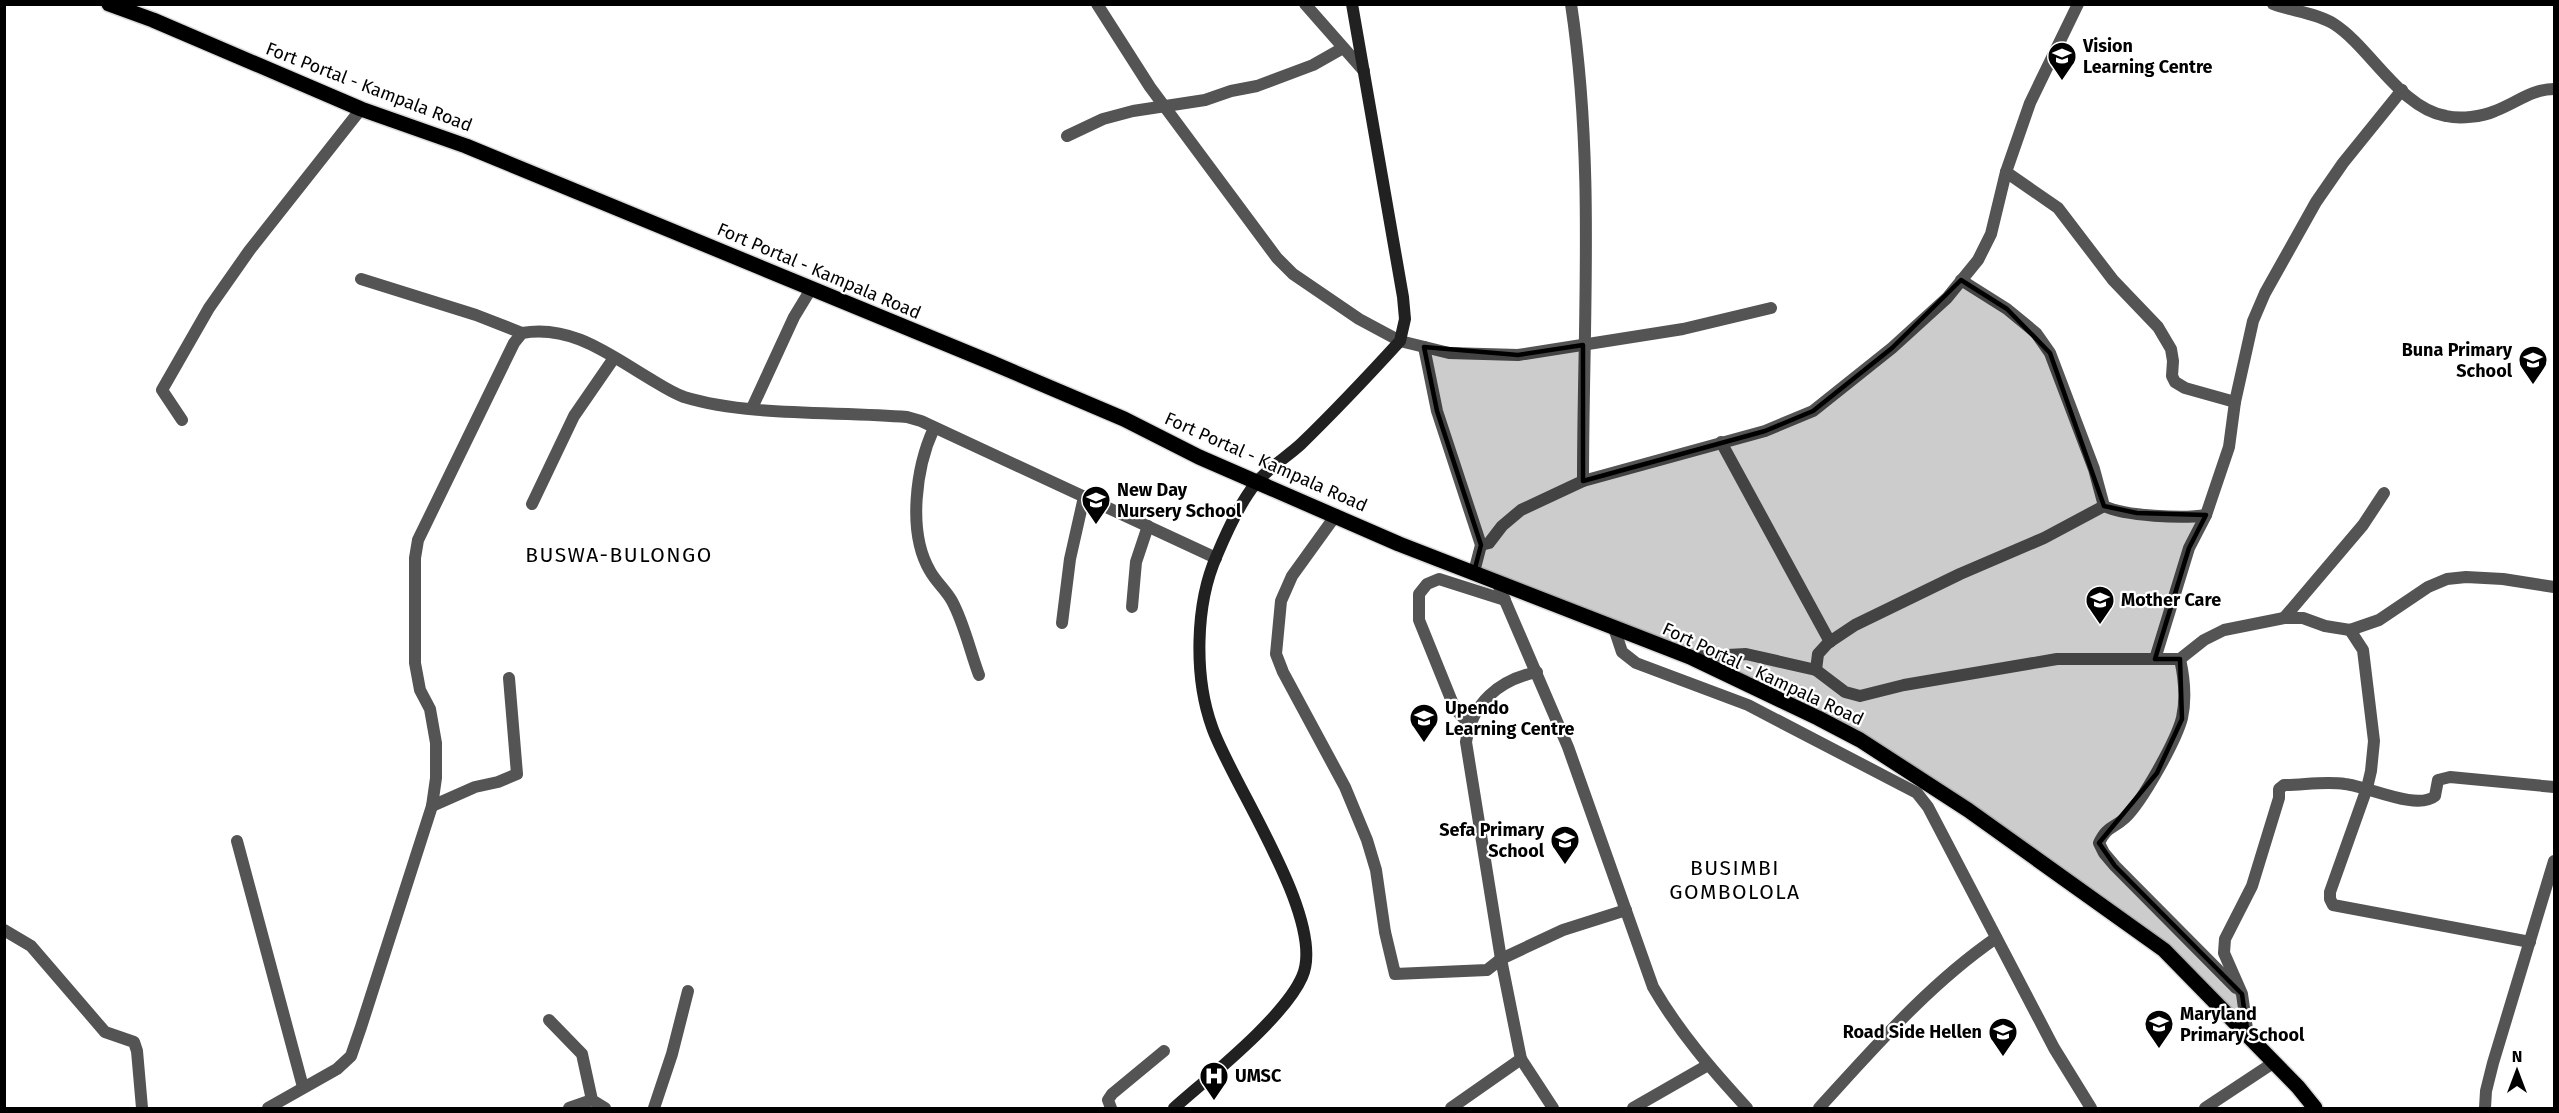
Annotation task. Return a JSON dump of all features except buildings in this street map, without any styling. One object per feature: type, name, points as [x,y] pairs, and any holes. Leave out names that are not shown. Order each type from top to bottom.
[{"type":"main road","name":"Fort Portal - Kampala Road","points":[[109,4],[153,20],[361,109],[466,146],[1124,419],[1199,457],[1399,544],[1690,657],[1860,740],[1968,810],[2164,950],[2298,1087],[2315,1108]]},
{"type":"main road","points":[[1174,1108],[1266,1024],[1303,976],[1306,957],[1304,931],[1274,851],[1212,728],[1201,687],[1199,645],[1206,591],[1215,558],[1235,517],[1257,482],[1306,439],[1400,341],[1405,319],[1402,297],[1352,4]]},
{"type":"street","points":[[1097,4],[1149,87],[1285,266],[1293,274],[1359,319],[1400,341],[1449,353],[1518,355],[1683,329],[1771,308]]},
{"type":"street","points":[[1305,4],[1364,71]]},
{"type":"street","points":[[1571,4],[1576,36],[1586,172],[1583,481]]},
{"type":"street","points":[[1481,545],[1489,543],[1502,526],[1521,510],[1583,481],[1765,430],[1812,411],[1892,348],[1947,298],[1978,260],[1991,234],[2006,172],[2030,103],[2078,4]]},
{"type":"street","points":[[2273,4],[2332,22],[2402,90],[2431,111],[2446,116],[2469,117],[2493,112],[2530,93],[2554,89]]},
{"type":"street","points":[[1067,136],[1103,119],[1164,105],[1205,100],[1231,90],[1257,86],[1313,65],[1343,48]]},
{"type":"street","points":[[2155,660],[2189,548],[2206,515],[2229,447],[2235,402],[2253,321],[2265,293],[2316,202],[2343,163],[2402,90]]},
{"type":"street","points":[[182,420],[162,390],[209,308],[249,251],[361,109]]},
{"type":"street","points":[[2006,172],[2058,208],[2100,264],[2158,327],[2171,349],[2174,361],[2172,376],[2175,382],[2185,388],[2235,402]]},
{"type":"street","points":[[361,279],[476,315],[522,333],[554,332],[579,338],[682,396],[723,405],[752,408],[907,417],[1215,558]]},
{"type":"street","points":[[1962,280],[2021,320],[2036,333],[2050,353],[2094,469],[2104,506]]},
{"type":"street","points":[[752,408],[794,317],[811,290]]},
{"type":"street","points":[[268,1108],[337,1069],[351,1056],[432,806],[436,778],[436,743],[430,709],[420,690],[415,663],[415,558],[418,540],[514,343],[522,333]]},
{"type":"street","points":[[1424,347],[1437,411],[1481,545],[1474,572]]},
{"type":"street","points":[[532,504],[574,416],[614,358]]},
{"type":"street","points":[[934,428],[927,444],[915,505],[916,533],[930,571],[952,602],[980,675]]},
{"type":"street","points":[[1721,442],[1830,642]]},
{"type":"street","points":[[2284,618],[2363,525],[2384,493]]},
{"type":"street","points":[[1062,623],[1070,559],[1084,497]]},
{"type":"street","points":[[1816,670],[1818,654],[1830,642],[1887,609],[2044,538],[2104,506],[2137,513],[2191,517],[2206,515]]},
{"type":"street","points":[[1336,515],[1292,576],[1281,601],[1276,654],[1283,672],[1345,788],[1367,840],[1376,870],[1385,932],[1395,974],[1487,970],[1501,959],[1563,930],[1626,910]]},
{"type":"street","points":[[1132,607],[1136,562],[1148,526]]},
{"type":"street","points":[[1690,657],[1746,654],[1816,670],[1845,692],[1860,696],[1904,685],[2057,659],[2180,659],[2204,640],[2224,630],[2284,618],[2303,618],[2325,626],[2350,630],[2379,620],[2428,586],[2447,579],[2466,576],[2554,586]]},
{"type":"street","points":[[1468,724],[1455,709],[1419,620],[1419,594],[1426,584],[1439,579],[1505,600]]},
{"type":"street","points":[[1497,582],[1568,747],[1653,987],[1664,1006],[1708,1065],[1747,1108]]},
{"type":"street","points":[[1614,628],[1622,651],[1636,663],[1748,705],[1917,793],[1928,807],[2054,1048],[2091,1108]]},
{"type":"street","points":[[2350,630],[2363,650],[2374,741],[2367,788],[2330,892],[2333,904],[2530,942]]},
{"type":"street","points":[[2180,659],[2184,677],[2182,718],[2157,773],[2124,819],[2105,831],[2099,843],[2115,866],[2242,994]]},
{"type":"street","points":[[1537,672],[1520,676],[1480,702],[1468,724],[1466,742],[1501,959],[1521,1059],[1553,1108]]},
{"type":"street","points":[[432,806],[517,774],[509,678]]},
{"type":"street","points":[[2248,1036],[2242,994],[2224,953],[2225,939],[2252,886],[2276,809],[2279,789],[2284,785],[2343,783],[2367,788],[2384,795],[2425,801],[2435,796],[2438,780],[2450,777],[2554,787]]},
{"type":"street","points":[[237,841],[303,1087]]},
{"type":"street","points":[[2485,1108],[2491,1073],[2554,861]]},
{"type":"street","points":[[4,930],[31,946],[69,987],[105,1032],[134,1042],[137,1051],[142,1108]]},
{"type":"street","points":[[1819,1108],[1873,1048],[1940,980],[1996,938]]},
{"type":"street","points":[[654,1108],[672,1054],[688,991]]},
{"type":"street","points":[[549,1020],[582,1054],[592,1100],[605,1108]]},
{"type":"street","points":[[1111,1108],[1108,1100],[1112,1094],[1164,1051]]},
{"type":"street","points":[[1450,1108],[1521,1059]]},
{"type":"street","points":[[2205,1108],[2273,1063]]},
{"type":"street","points":[[1633,1108],[1708,1065]]},
{"type":"street","points":[[569,1108],[592,1100]]},
{"type":"highlighted area","points":[[1961,280],[2007,309],[2050,353],[2104,506],[2137,513],[2206,515],[2189,548],[2155,659],[2180,659],[2182,719],[2157,773],[2099,843],[2115,866],[2242,994],[2248,1036],[2164,950],[2027,849],[1860,740],[1690,657],[1474,572],[1481,545],[1437,411],[1424,347],[1518,355],[1583,345],[1583,481],[1765,431],[1813,411],[1892,348]]},
{"type":"place","name":"Vision Learning Centre","points":[[2062,82]]},
{"type":"place","name":"Buna Primary School","points":[[2533,386]]},
{"type":"place","name":"New Day Nursery School","points":[[1096,526]]},
{"type":"place","name":"Mother Care","points":[[2100,626]]},
{"type":"place","name":"Upendo Learning Centre","points":[[1424,744]]},
{"type":"place","name":"Sefa Primary School","points":[[1565,866]]},
{"type":"place","name":"Maryland Primary School","points":[[2159,1050]]},
{"type":"place","name":"Road Side Hellen","points":[[2003,1058]]},
{"type":"place","name":"UMSC","points":[[1214,1102]]},
{"type":"district","name":"BUSWA-BULONGO","points":[[619,555]]},
{"type":"district","name":"BUSIMBI GOMBOLOLA","points":[[1735,880]]}]
